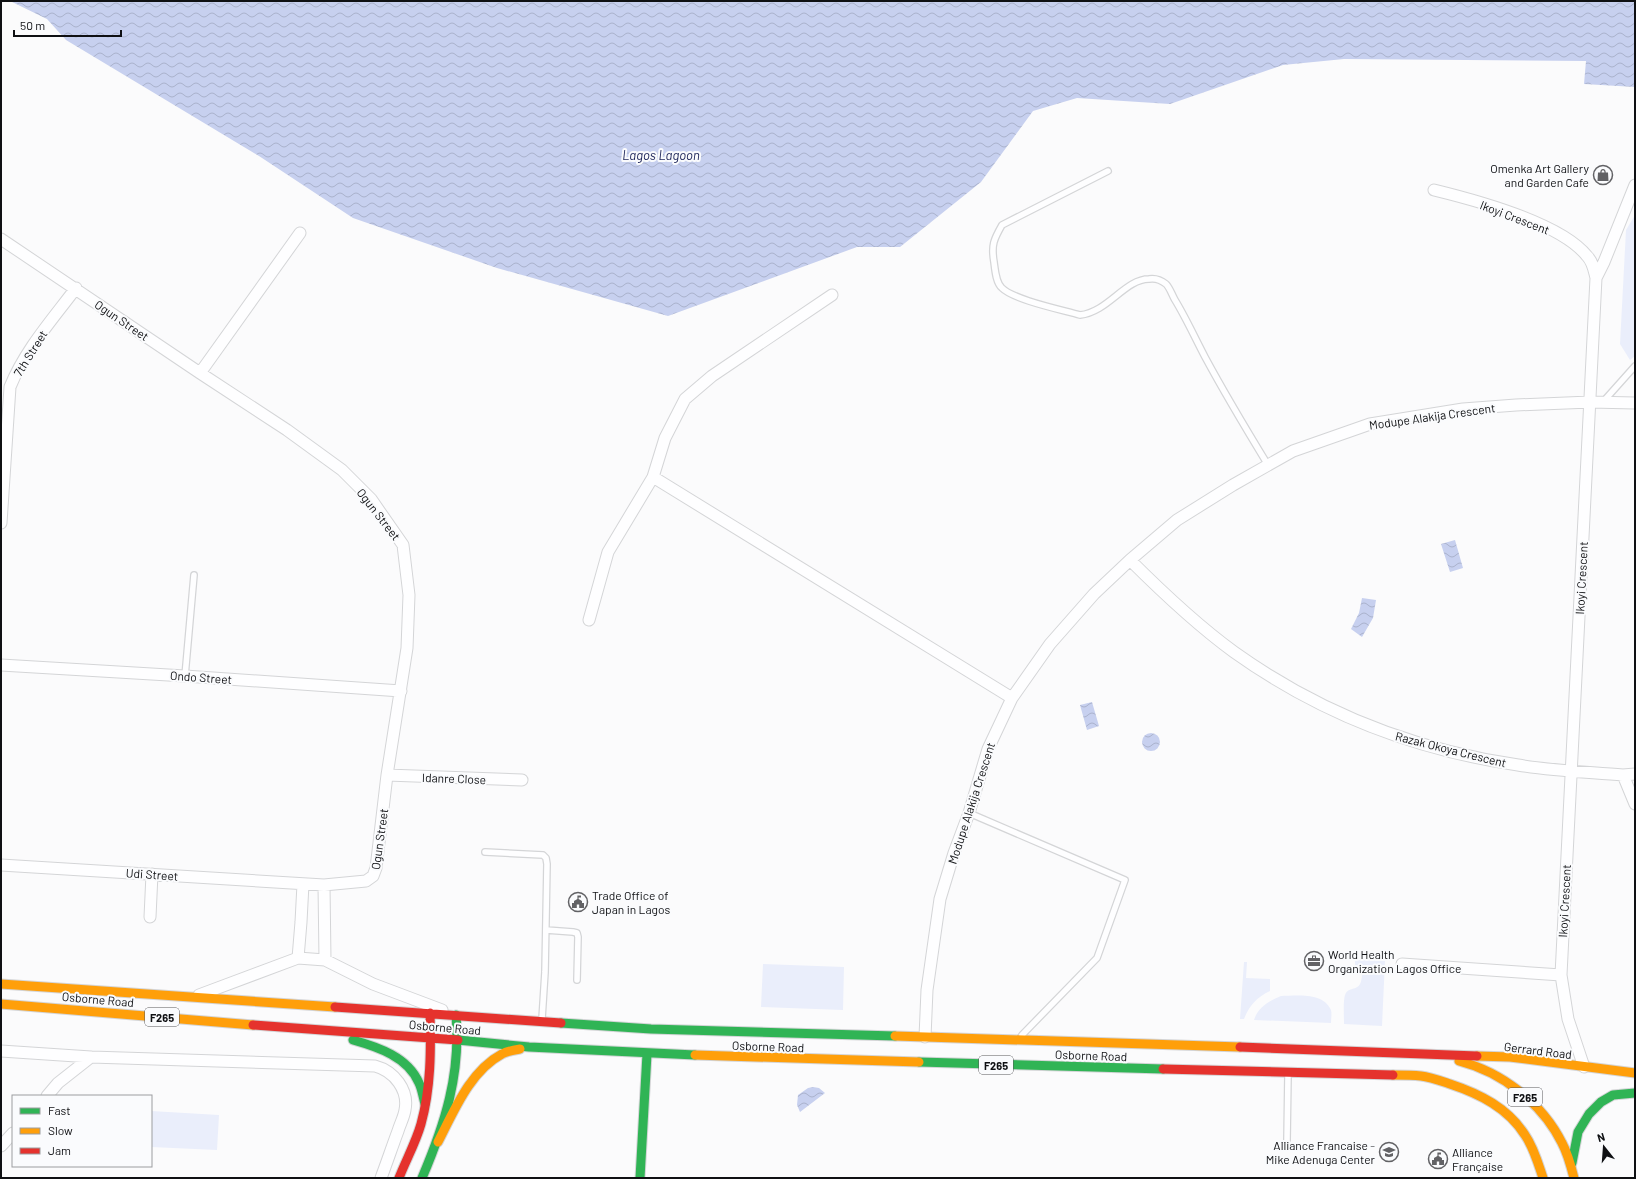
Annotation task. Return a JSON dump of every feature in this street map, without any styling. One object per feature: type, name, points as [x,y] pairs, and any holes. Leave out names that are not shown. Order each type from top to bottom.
[{"type":"main road","name":"Osborne Road","points":[[1,984],[193,996],[651,1029],[1019,1039],[1438,1054]]},
{"type":"main road","name":"Osborne Road","points":[[1,1004],[324,1031],[458,1040],[529,1047],[647,1054],[1422,1076],[1474,1092],[1497,1105],[1507,1113],[1520,1127],[1531,1145],[1540,1166],[1543,1178]]},
{"type":"main road","points":[[399,1178],[421,1125],[425,1104],[431,1038],[430,1013]]},
{"type":"main road","points":[[438,1142],[455,1078],[458,1040],[456,1015]]},
{"type":"main road","points":[[324,1031],[385,1050],[405,1063],[419,1081],[425,1104]]},
{"type":"main road","points":[[422,1178],[438,1142],[476,1077],[503,1053],[529,1047]]},
{"type":"main road","points":[[640,1178],[647,1054]]},
{"type":"main road","name":"Gerrard Road","points":[[1438,1054],[1510,1057],[1635,1074]]},
{"type":"main road","name":"F265","points":[[1438,1054],[1482,1069],[1507,1083],[1547,1117],[1562,1140],[1572,1164],[1574,1178]]},
{"type":"main road","points":[[1572,1164],[1574,1140],[1579,1126],[1586,1115],[1614,1095],[1635,1093]]},
{"type":"street","points":[[1596,278],[1635,186]]},
{"type":"street","name":"Ikoyi Crescent","points":[[1434,190],[1504,211],[1541,225],[1565,237],[1575,243],[1587,256],[1592,264],[1596,278],[1561,975],[1568,1019],[1584,1067]]},
{"type":"street","points":[[200,374],[300,233]]},
{"type":"street","name":"Ogun Street","points":[[1,239],[76,288],[200,374],[287,430],[342,470],[371,499],[403,545],[409,595],[407,648],[387,775],[376,868],[373,876],[366,881],[324,885],[303,884]]},
{"type":"street","name":"7th Street","points":[[1,523],[2,468],[10,387],[17,369],[34,343],[76,288]]},
{"type":"street","points":[[589,620],[608,552],[653,477],[665,438],[685,399],[725,367],[832,295]]},
{"type":"street","name":"Modupe Alakija Crescent","points":[[925,1037],[927,990],[940,899],[954,853],[969,813],[988,749],[1012,698],[1050,644],[1094,594],[1130,560],[1177,520],[1233,484],[1293,452],[1374,423],[1463,410],[1516,405],[1590,402],[1635,403]]},
{"type":"street","points":[[653,477],[1012,698]]},
{"type":"street","name":"Razak Okoya Crescent","points":[[1130,560],[1182,609],[1234,652],[1297,692],[1337,713],[1418,744],[1459,754],[1518,765],[1571,771],[1623,775],[1635,774]]},
{"type":"street","name":"Ondo Street","points":[[1,665],[401,691]]},
{"type":"street","name":"Idanre Close","points":[[387,775],[522,780]]},
{"type":"street","points":[[1623,775],[1635,804]]},
{"type":"street","name":"Udi Street","points":[[1,865],[303,884]]},
{"type":"street","points":[[150,917],[152,874]]},
{"type":"street","points":[[298,958],[302,922],[303,884]]},
{"type":"street","points":[[324,885],[325,960]]},
{"type":"street","points":[[193,996],[260,974],[298,958],[325,960],[374,984],[456,1015]]},
{"type":"street","points":[[1402,964],[1561,975]]},
{"type":"street","points":[[1,1051],[91,1057],[375,1066],[383,1068],[391,1073],[400,1084],[405,1095],[405,1110],[381,1178]]},
{"type":"street","points":[[48,1095],[58,1083],[91,1057]]},
{"type":"street","points":[[1,1146],[12,1134]]},
{"type":"lane","points":[[1108,171],[1002,224],[993,239],[993,253],[996,273],[1002,288],[1017,296],[1080,315],[1091,314],[1135,282],[1147,278],[1158,279],[1166,284],[1181,309],[1221,386],[1268,465]]},
{"type":"lane","points":[[1602,403],[1635,366]]},
{"type":"lane","points":[[185,676],[194,575]]},
{"type":"lane","points":[[969,813],[1125,880],[1097,958],[1019,1039]]},
{"type":"lane","points":[[485,852],[543,855],[546,858],[546,930],[542,1022]]},
{"type":"lane","points":[[546,930],[577,933],[577,980]]},
{"type":"lane","points":[[1287,1140],[1288,1073]]},
{"type":"shaded area","points":[[1635,215],[1635,356],[1630,360],[1620,344],[1626,230]]},
{"type":"shaded area","points":[[1355,960],[1385,961],[1382,1026],[1344,1024],[1345,995],[1349,990],[1358,987],[1361,980],[1362,973],[1355,972]]},
{"type":"shaded area","points":[[1244,962],[1247,962],[1246,978],[1270,979],[1270,991],[1254,1002],[1244,1019],[1240,1019]]},
{"type":"shaded area","points":[[763,964],[844,967],[843,1010],[761,1007]]},
{"type":"shaded area","points":[[1281,996],[1309,996],[1322,1000],[1331,1010],[1331,1023],[1254,1020],[1258,1011],[1264,1005]]},
{"type":"shaded area","points":[[152,1111],[219,1115],[217,1150],[152,1147]]},
{"type":"water","name":"Lagos Lagoon","points":[[10,1],[1635,1],[1635,87],[1584,84],[1586,61],[1344,59],[1283,65],[1170,104],[1077,98],[1033,111],[981,182],[900,247],[857,247],[668,316],[497,268],[353,218],[259,156],[66,40],[47,19]]},
{"type":"water","points":[[1455,540],[1463,568],[1450,572],[1441,544]]},
{"type":"water","points":[[1362,598],[1376,600],[1373,618],[1362,637],[1351,629],[1359,613]]},
{"type":"water","points":[[1092,702],[1099,726],[1087,730],[1080,705]]},
{"type":"water","points":[[1151,733],[1157,736],[1160,742],[1157,748],[1151,751],[1145,748],[1142,742],[1145,736]]},
{"type":"water","points":[[808,1088],[819,1088],[825,1093],[800,1112],[797,1105],[798,1095]]},
{"type":"traffic: fast","points":[[422,1178],[438,1138],[450,1098],[456,1058],[456,1015]]},
{"type":"traffic: fast","points":[[561,1023],[651,1029],[895,1036]]},
{"type":"traffic: fast","points":[[353,1040],[391,1054],[408,1066],[419,1083],[425,1104]]},
{"type":"traffic: fast","points":[[458,1040],[529,1047],[695,1055]]},
{"type":"traffic: fast","points":[[640,1178],[647,1054]]},
{"type":"traffic: fast","points":[[919,1062],[1163,1069]]},
{"type":"traffic: fast","points":[[1572,1163],[1578,1132],[1589,1114],[1601,1102],[1613,1095],[1635,1093]]},
{"type":"traffic: slow","points":[[1,984],[335,1007]]},
{"type":"traffic: slow","points":[[1,1004],[253,1025]]},
{"type":"traffic: slow","points":[[895,1036],[1240,1047]]},
{"type":"traffic: slow","points":[[438,1142],[457,1105],[472,1081],[491,1061],[508,1051],[520,1049]]},
{"type":"traffic: slow","points":[[695,1055],[919,1062]]},
{"type":"traffic: slow","points":[[1477,1056],[1510,1057],[1635,1073]]},
{"type":"traffic: slow","points":[[1459,1061],[1475,1066],[1505,1081],[1532,1102],[1554,1128],[1568,1156],[1574,1178]]},
{"type":"traffic: slow","points":[[1393,1075],[1432,1078],[1472,1092],[1492,1103],[1510,1117],[1525,1135],[1533,1150],[1543,1178]]},
{"type":"traffic: jam","points":[[335,1007],[561,1023]]},
{"type":"traffic: jam","points":[[399,1178],[421,1124],[427,1097],[430,1069],[430,1013]]},
{"type":"traffic: jam","points":[[253,1025],[458,1040]]},
{"type":"traffic: jam","points":[[1240,1047],[1477,1056]]},
{"type":"traffic: jam","points":[[1163,1069],[1393,1075]]},
{"type":"place","name":"Omenka Art Gallery and Garden Cafe","points":[[1603,175]]},
{"type":"place","name":"Trade Office of Japan in Lagos","points":[[578,902]]},
{"type":"place","name":"World Health Organization Lagos Office","points":[[1314,961]]},
{"type":"place","name":"Alliance Francaise - Mike Adenuga Center","points":[[1389,1152]]},
{"type":"place","name":"Alliance Française","points":[[1438,1159]]}]
